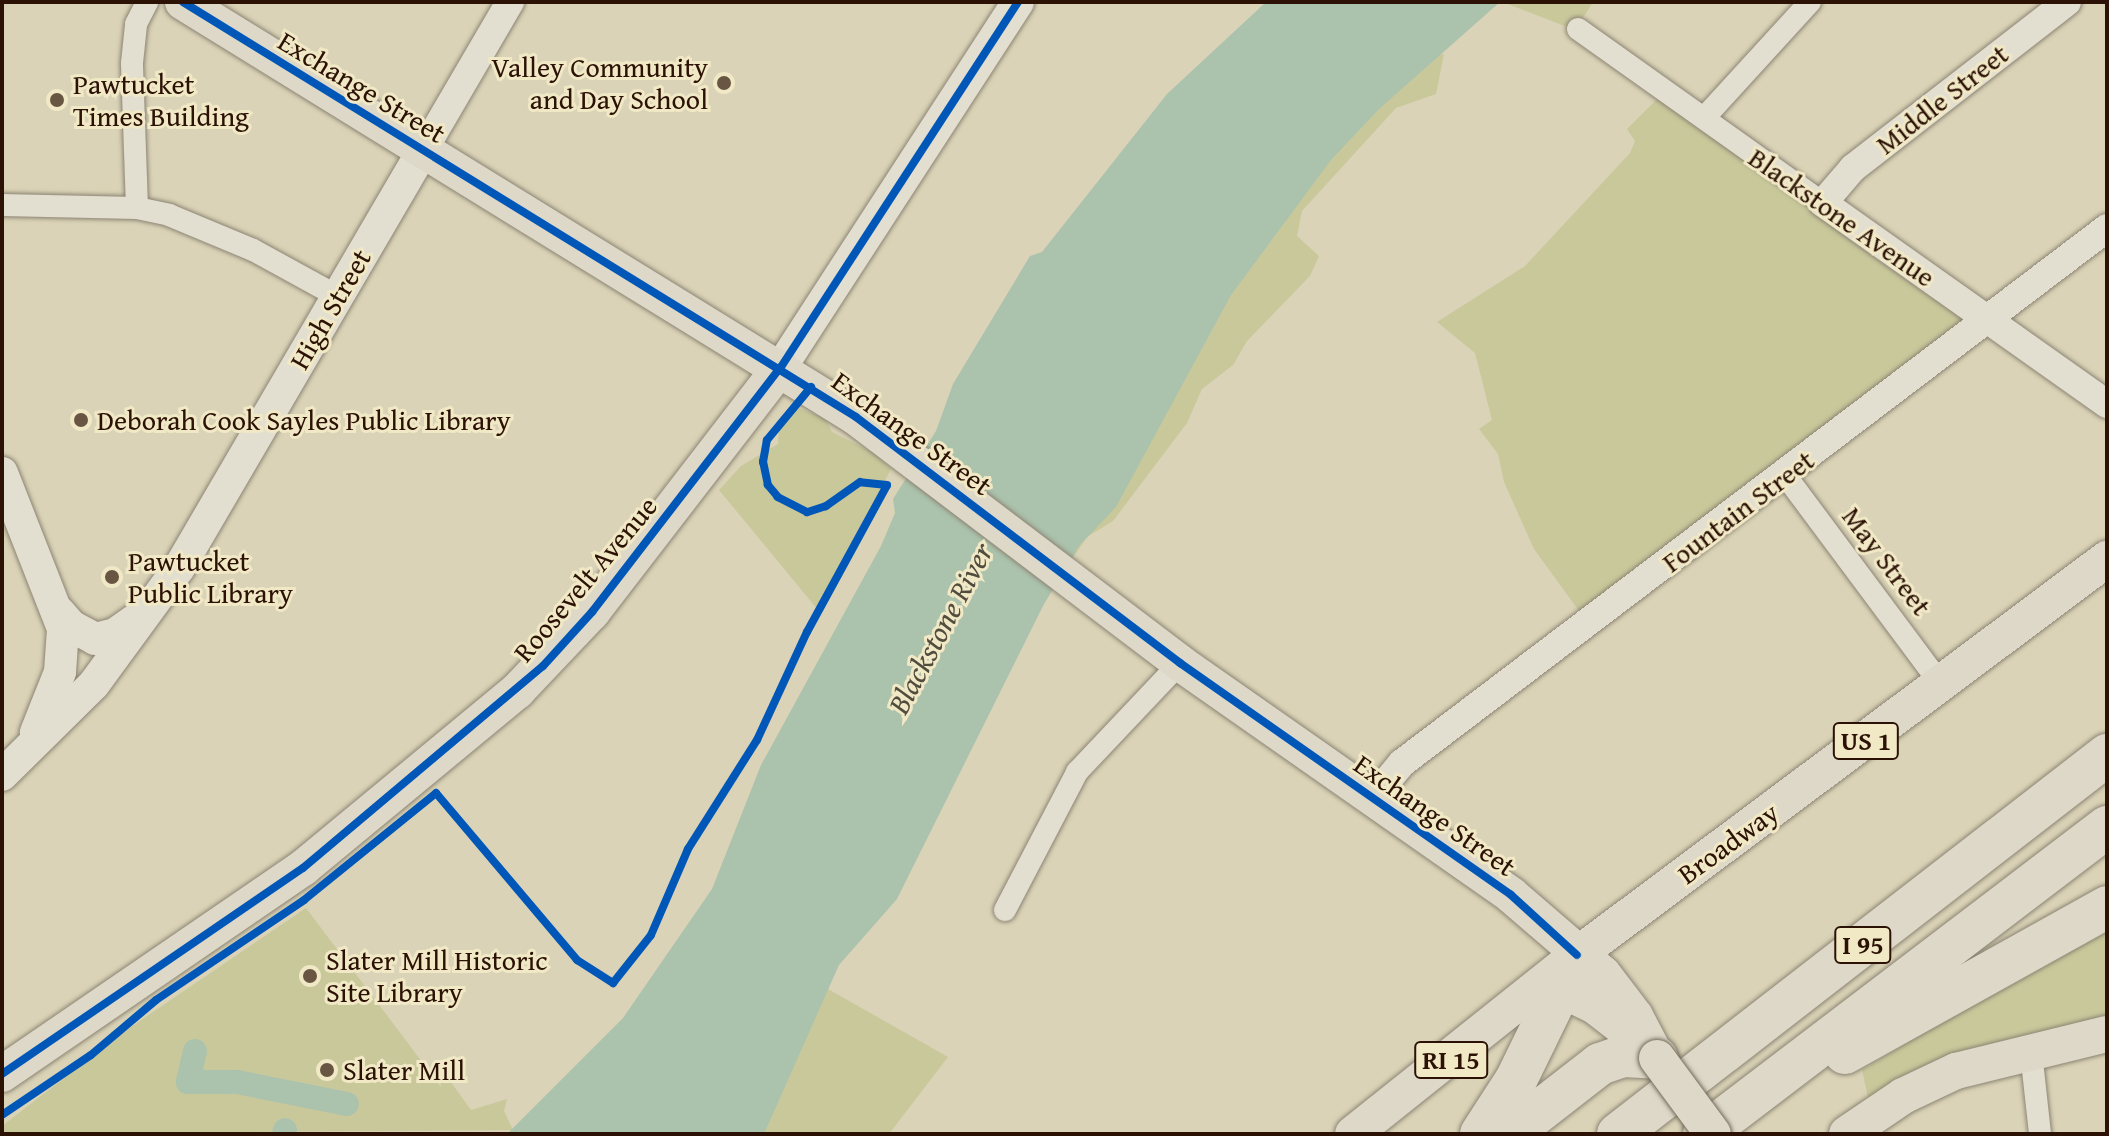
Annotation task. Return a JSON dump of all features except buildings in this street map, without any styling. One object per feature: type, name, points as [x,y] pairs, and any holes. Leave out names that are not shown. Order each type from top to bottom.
[{"type":"highway","name":"I 95","points":[[1618,1134],[2107,755]]},
{"type":"highway","name":"I 95","points":[[1704,1134],[2107,827]]},
{"type":"highway","points":[[1767,1086],[1867,1043],[2107,907]]},
{"type":"highway","name":"US 1","points":[[1481,1134],[1516,1080],[1561,975]]},
{"type":"highway","points":[[1510,1134],[1608,1060],[1657,1058]]},
{"type":"main road","name":"Exchange Street","points":[[183,2],[781,367],[905,453],[1180,663],[1511,895],[1561,975],[1603,974],[1635,1016],[1657,1058],[1713,1134]]},
{"type":"main road","name":"Roosevelt Avenue","points":[[2,1074],[303,868],[517,691],[592,612],[781,367],[1018,2]]},
{"type":"main road","name":"High Street","points":[[11,765],[81,699],[187,556],[423,151]]},
{"type":"main road","points":[[2,473],[59,612],[64,642],[56,688],[43,720],[11,765]]},
{"type":"main road","name":"Broadway","points":[[1353,1134],[2107,559]]},
{"type":"main road","name":"High Street","points":[[59,612],[71,626],[95,639],[115,634],[145,613]]},
{"type":"main road","points":[[1847,1134],[1903,1096],[1940,1078],[2107,1034]]},
{"type":"street","points":[[137,208],[132,63],[136,24],[147,2]]},
{"type":"street","name":"High Street","points":[[423,151],[510,2]]},
{"type":"street","points":[[1704,118],[1810,2]]},
{"type":"street","name":"Middle Street","points":[[1823,203],[1853,168],[2067,2]]},
{"type":"street","name":"Blackstone Avenue","points":[[1578,29],[2107,404]]},
{"type":"street","points":[[2,205],[137,208],[233,241],[337,296]]},
{"type":"street","name":"Fountain Street","points":[[1373,798],[1402,763],[2107,228]]},
{"type":"street","name":"May Street","points":[[1785,475],[1941,684]]},
{"type":"street","points":[[1005,910],[1077,772],[1180,663]]},
{"type":"street","points":[[2031,1052],[2040,1134]]},
{"type":"shaded area","points":[[1506,2],[1593,2],[1575,30],[1505,3]]},
{"type":"shaded area","points":[[1444,54],[1436,94],[1396,108],[1302,211],[1297,236],[1319,256],[1310,276],[1247,341],[1233,365],[1202,389],[1187,423],[1113,521],[1087,537],[1060,577],[1290,175],[1428,56]]},
{"type":"shaded area","points":[[1661,95],[1976,324],[1587,622],[1534,549],[1504,482],[1498,454],[1479,429],[1492,420],[1475,353],[1437,322],[1525,266],[1630,153],[1635,141],[1627,129]]},
{"type":"shaded area","points":[[796,407],[826,419],[832,432],[876,454],[891,469],[818,610],[719,490],[741,466],[778,444],[779,423]]},
{"type":"shaded area","points":[[306,908],[441,1087],[440,1079],[448,1078],[471,1110],[507,1099],[504,1111],[513,1130],[2,1134],[2,1126],[125,1031]]},
{"type":"shaded area","points":[[2107,922],[2107,1044],[2027,1061],[1873,1120],[1862,1070]]},
{"type":"shaded area","points":[[828,989],[948,1057],[889,1134],[709,1134]]},
{"type":"water","name":"Blackstone River","points":[[1266,2],[1500,2],[1379,109],[1331,160],[1231,295],[1116,507],[1079,546],[1044,604],[897,899],[839,965],[764,1134],[507,1134],[623,1018],[712,889],[761,765],[881,546],[895,513],[893,499],[936,431],[953,384],[1030,256],[1042,252],[1167,94]]},
{"type":"waterway","points":[[195,1051],[188,1082],[237,1082],[347,1104]]},
{"type":"waterway","points":[[284,1134],[285,1130]]},
{"type":"cycle path","points":[[183,2],[856,417],[1180,663],[1511,895],[1577,955]]},
{"type":"cycle path","points":[[2,1074],[303,868],[543,666],[592,612],[781,367],[1018,2]]},
{"type":"cycle path","points":[[2,1115],[91,1055],[156,1000],[304,900],[436,793],[577,960],[613,983],[651,935],[688,849],[757,740],[807,632],[887,485],[860,482],[826,506],[807,512],[778,497],[768,485],[763,462],[767,440],[811,387]]},
{"type":"place","name":"Valley Community and Day School","points":[[724,83]]},
{"type":"place","name":"Pawtucket Times Building","points":[[57,100]]},
{"type":"place","name":"Deborah Cook Sayles Public Library","points":[[81,420]]},
{"type":"place","name":"Pawtucket Public Library","points":[[112,577]]},
{"type":"place","name":"Slater Mill Historic Site Library","points":[[310,976]]},
{"type":"place","name":"Slater Mill","points":[[327,1070]]}]
